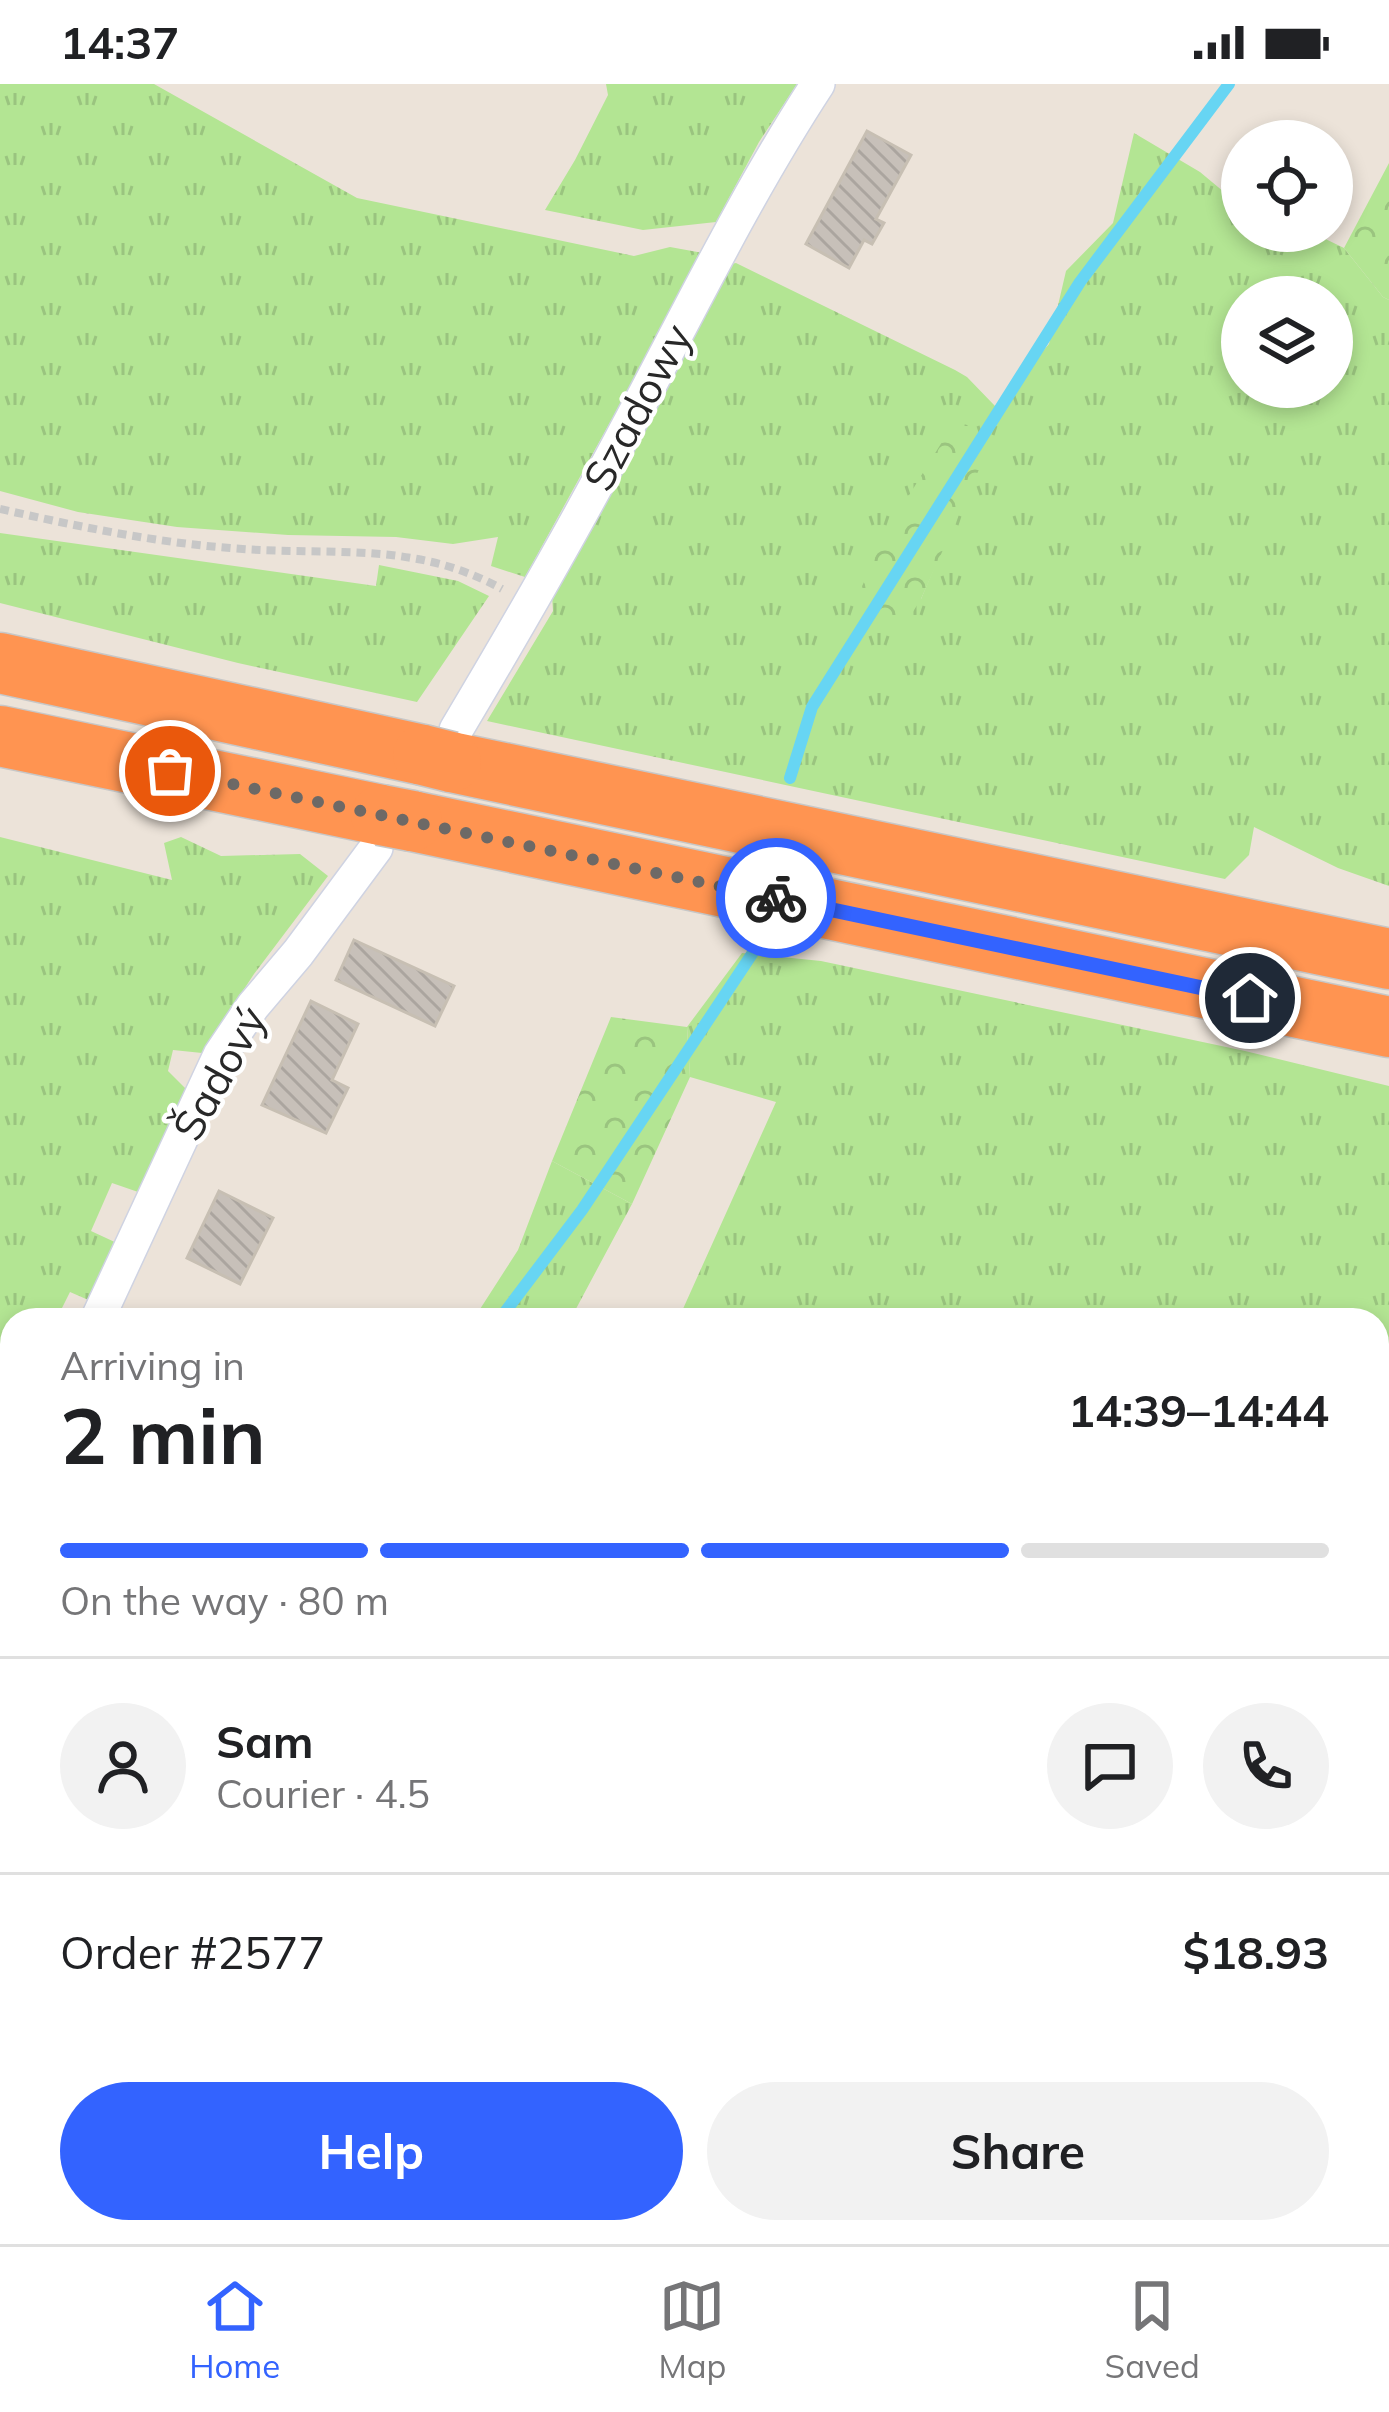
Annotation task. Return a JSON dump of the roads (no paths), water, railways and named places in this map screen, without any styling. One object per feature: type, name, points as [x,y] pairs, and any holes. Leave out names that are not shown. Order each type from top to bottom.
[{"type":"highway","points":[[0,662],[443,749],[1389,959]]},
{"type":"highway","points":[[0,736],[390,828],[1389,1027]]},
{"type":"street","name":"Szadowy","points":[[443,749],[627,430],[768,161],[818,84]]},
{"type":"street","name":"Šadový","points":[[104,1308],[220,1055],[390,828]]},
{"type":"waterway","points":[[790,778],[812,707],[1080,282],[1229,84]]},
{"type":"waterway","points":[[508,1308],[582,1210],[758,945]]}]
